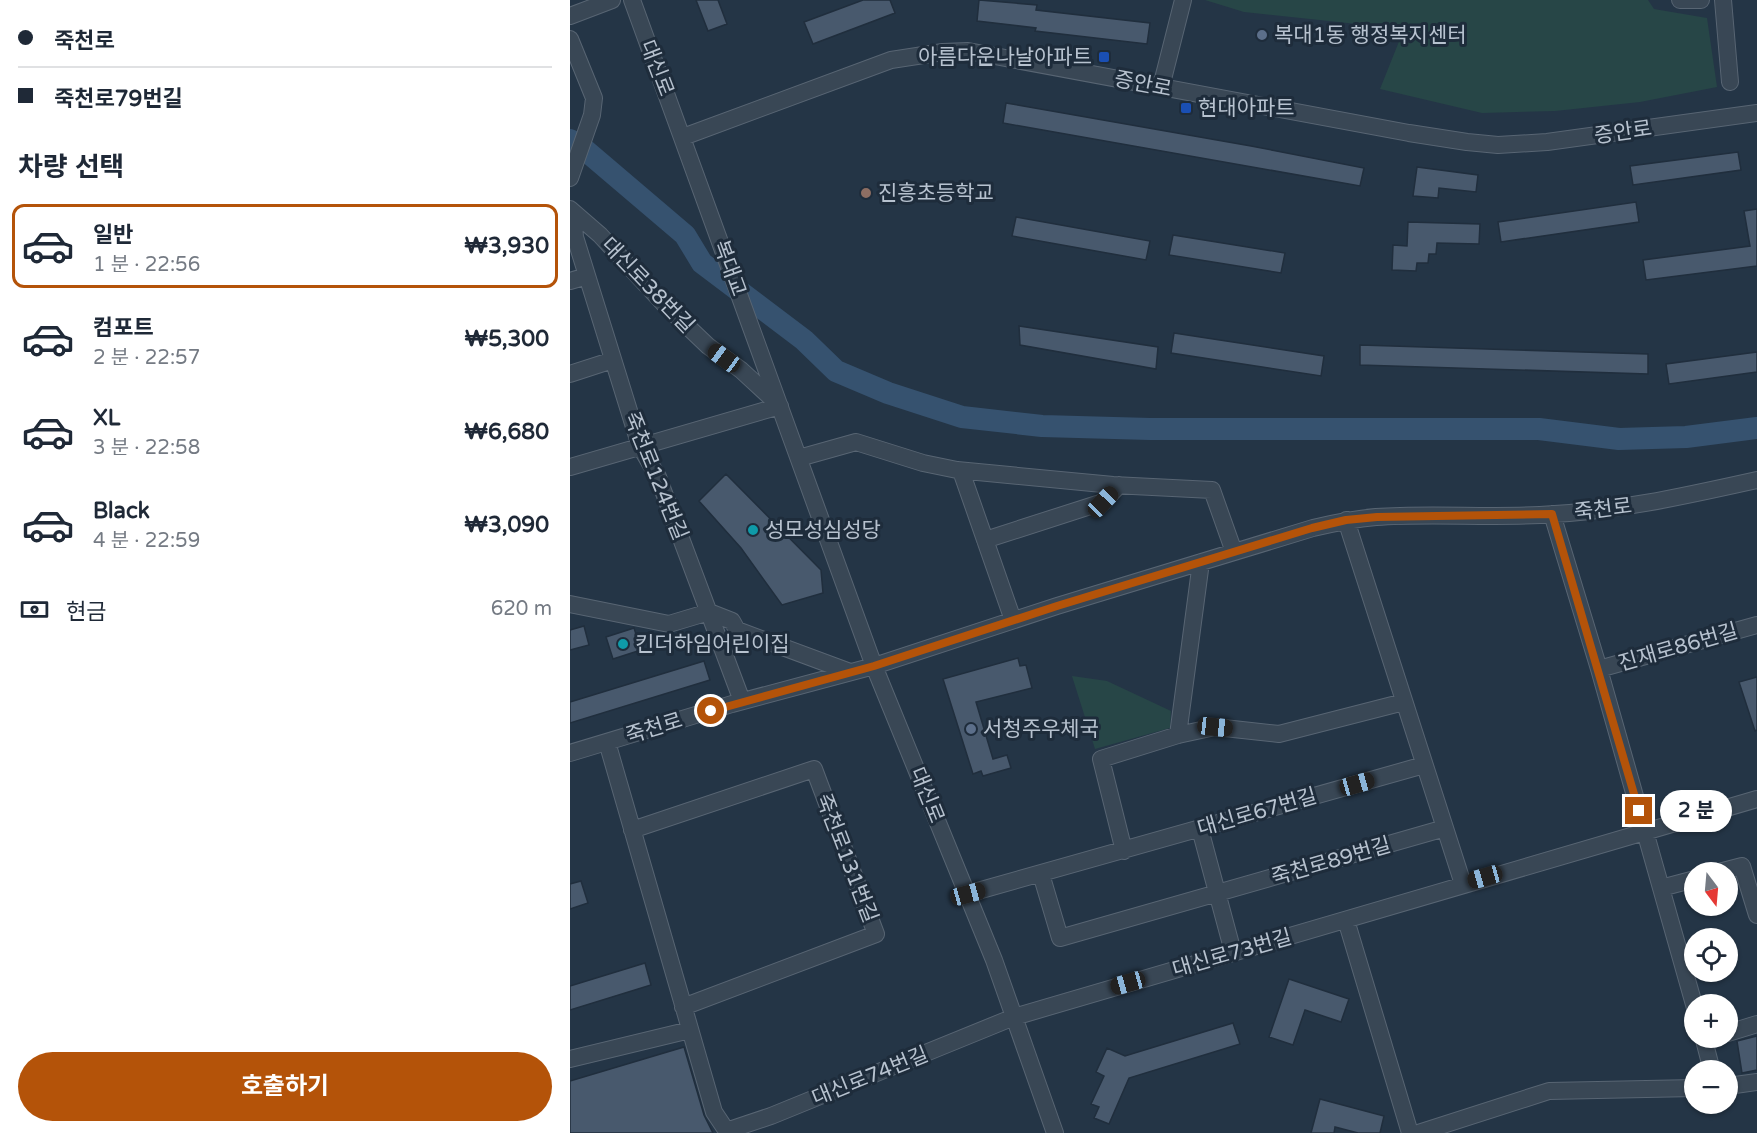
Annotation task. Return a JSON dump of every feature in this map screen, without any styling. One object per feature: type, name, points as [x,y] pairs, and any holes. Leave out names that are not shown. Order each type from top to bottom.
[{"type":"street","points":[[570,16],[612,0]]},
{"type":"street","name":"대신로","points":[[632,0],[683,137]]},
{"type":"street","points":[[1161,87],[1183,0]]},
{"type":"street","points":[[1680,0],[1701,0]]},
{"type":"street","points":[[1722,0],[1730,82]]},
{"type":"street","points":[[570,39],[594,98],[592,115],[570,178]]},
{"type":"street","name":"증안로","points":[[683,137],[891,60],[943,52],[968,51],[1417,135],[1498,145],[1547,142],[1757,113]]},
{"type":"street","name":"복대교","points":[[683,137],[779,402]]},
{"type":"street","name":"대신로38번길","points":[[572,211],[600,235],[665,305],[708,346],[779,402]]},
{"type":"street","name":"죽천로124번길","points":[[572,211],[575,237],[640,446],[658,477],[742,701]]},
{"type":"street","points":[[570,281],[587,276]]},
{"type":"street","points":[[570,374],[614,360]]},
{"type":"street","points":[[570,467],[779,402]]},
{"type":"street","name":"대신로","points":[[779,402],[874,666],[994,960],[1055,1133]]},
{"type":"street","points":[[799,458],[856,442],[923,463],[961,471],[1119,485],[1212,490],[1234,552]]},
{"type":"street","points":[[961,471],[1013,620]]},
{"type":"street","name":"죽천로","points":[[570,753],[742,701],[874,666],[1013,620],[1312,528],[1346,520],[1377,517],[1590,512],[1652,503],[1757,480]]},
{"type":"street","points":[[985,540],[1103,502],[1119,485]]},
{"type":"street","points":[[1552,514],[1599,669],[1691,994]]},
{"type":"street","points":[[1346,520],[1462,884]]},
{"type":"street","points":[[1178,735],[1201,562]]},
{"type":"street","points":[[570,604],[669,624],[709,612],[732,621],[737,630],[850,672]]},
{"type":"street","name":"진재로86번길","points":[[1599,669],[1757,625]]},
{"type":"street","points":[[1124,850],[1101,759],[1178,735],[1215,727],[1279,734],[1404,702]]},
{"type":"street","points":[[570,1059],[690,1029],[606,742]]},
{"type":"street","name":"대신로67번길","points":[[968,894],[1424,765]]},
{"type":"street","name":"죽천로131번길","points":[[632,830],[814,769],[876,933],[683,1007]]},
{"type":"street","name":"대신로73번길","points":[[1014,1017],[1757,799]]},
{"type":"street","name":"죽천로89번길","points":[[1218,893],[1445,828]]},
{"type":"street","points":[[1200,829],[1233,952]]},
{"type":"street","points":[[1738,867],[1742,866],[1757,915]]},
{"type":"street","points":[[1041,874],[1060,938],[1218,893]]},
{"type":"street","points":[[1661,888],[1684,882]]},
{"type":"street","points":[[1346,920],[1410,1133]]},
{"type":"street","name":"대신로74번길","points":[[690,1029],[714,1112],[724,1127],[732,1129],[771,1116],[1014,1017]]},
{"type":"street","points":[[1738,1030],[1757,1024]]},
{"type":"street","points":[[1738,1085],[1757,1082]]},
{"type":"street","points":[[1418,1133],[1549,1091],[1684,1088]]},
{"type":"green space","points":[[1205,0],[1648,0],[1654,9],[1707,18],[1717,87],[1640,102],[1555,111],[1482,113],[1380,89],[1400,39],[1357,24],[1244,12]]},
{"type":"green space","points":[[1072,676],[1107,681],[1171,711],[1170,728],[1095,749]]},
{"type":"building","points":[[696,0],[718,0],[727,24],[708,31]]},
{"type":"building","points":[[863,0],[890,0],[895,13],[813,44],[804,22]]},
{"type":"building","points":[[979,0],[1037,5],[1036,10],[1150,23],[1147,44],[1035,31],[1036,28],[977,21]]},
{"type":"building","points":[[1006,103],[1364,168],[1360,186],[1003,123]]},
{"type":"building","points":[[1738,152],[1741,170],[1633,185],[1630,166]]},
{"type":"building","points":[[1417,167],[1478,175],[1476,192],[1439,188],[1438,198],[1413,196]]},
{"type":"building","points":[[1636,202],[1639,222],[1501,242],[1498,222]]},
{"type":"building","points":[[1757,209],[1757,266],[1646,280],[1643,260],[1750,246],[1744,211]]},
{"type":"building","points":[[1016,217],[1150,241],[1146,260],[1012,236]]},
{"type":"building","points":[[1408,222],[1480,224],[1479,244],[1437,243],[1436,254],[1429,254],[1428,263],[1417,263],[1416,271],[1392,270],[1393,245],[1407,246]]},
{"type":"building","points":[[1173,235],[1285,253],[1281,273],[1169,255]]},
{"type":"building","points":[[1019,326],[1158,347],[1156,369],[1020,345]]},
{"type":"building","points":[[1174,333],[1324,356],[1321,376],[1171,353]]},
{"type":"building","points":[[1360,345],[1648,354],[1648,374],[1360,365]]},
{"type":"building","points":[[1757,352],[1757,372],[1669,384],[1666,364]]},
{"type":"building","name":"성모성심성당","points":[[726,474],[821,570],[823,593],[782,605],[741,548],[699,501]]},
{"type":"building","points":[[584,626],[589,645],[570,650],[570,630]]},
{"type":"building","name":"킨더하임어린이집","points":[[634,628],[641,650],[613,659],[606,637]]},
{"type":"building","name":"서청주우체국","points":[[1018,658],[1020,666],[1026,665],[1032,688],[976,702],[993,759],[1007,755],[1011,768],[983,776],[981,771],[973,774],[943,679]]},
{"type":"building","points":[[704,661],[710,680],[570,723],[570,702]]},
{"type":"building","points":[[1757,677],[1757,730],[1755,731],[1739,682]]},
{"type":"building","points":[[581,881],[588,903],[570,909],[570,884]]},
{"type":"building","points":[[645,963],[651,985],[570,1010],[570,986]]},
{"type":"building","points":[[1289,979],[1349,999],[1341,1022],[1305,1010],[1293,1045],[1269,1037]]},
{"type":"building","points":[[1233,1023],[1240,1044],[1129,1078],[1109,1124],[1094,1118],[1099,1107],[1091,1104],[1104,1076],[1096,1072],[1107,1048],[1125,1056]]},
{"type":"building","points":[[1757,1036],[1757,1070],[1742,1073],[1738,1041]]},
{"type":"building","points":[[684,1047],[704,1115],[713,1133],[570,1133],[570,1081]]},
{"type":"building","points":[[1320,1099],[1384,1116],[1380,1133],[1358,1133],[1335,1127],[1334,1133],[1311,1133]]},
{"type":"waterway","points":[[570,140],[577,143],[685,235],[702,263],[804,340],[836,371],[888,393],[962,417],[1042,426],[1150,429],[1539,429],[1619,439],[1686,437],[1757,428]]},
{"type":"place","name":"복대1동 행정복지센터","points":[[1262,35]]},
{"type":"place","name":"아름다운나날아파트","points":[[1104,57]]},
{"type":"place","name":"현대아파트","points":[[1186,108]]},
{"type":"place","name":"진흥초등학교","points":[[866,193]]},
{"type":"place","name":"성모성심성당","points":[[753,530]]},
{"type":"place","name":"킨더하임어린이집","points":[[623,644]]},
{"type":"place","name":"서청주우체국","points":[[971,729]]},
{"type":"route","points":[[711,711],[874,666],[1057,606],[1312,528],[1346,520],[1377,517],[1552,514],[1639,811]]}]
